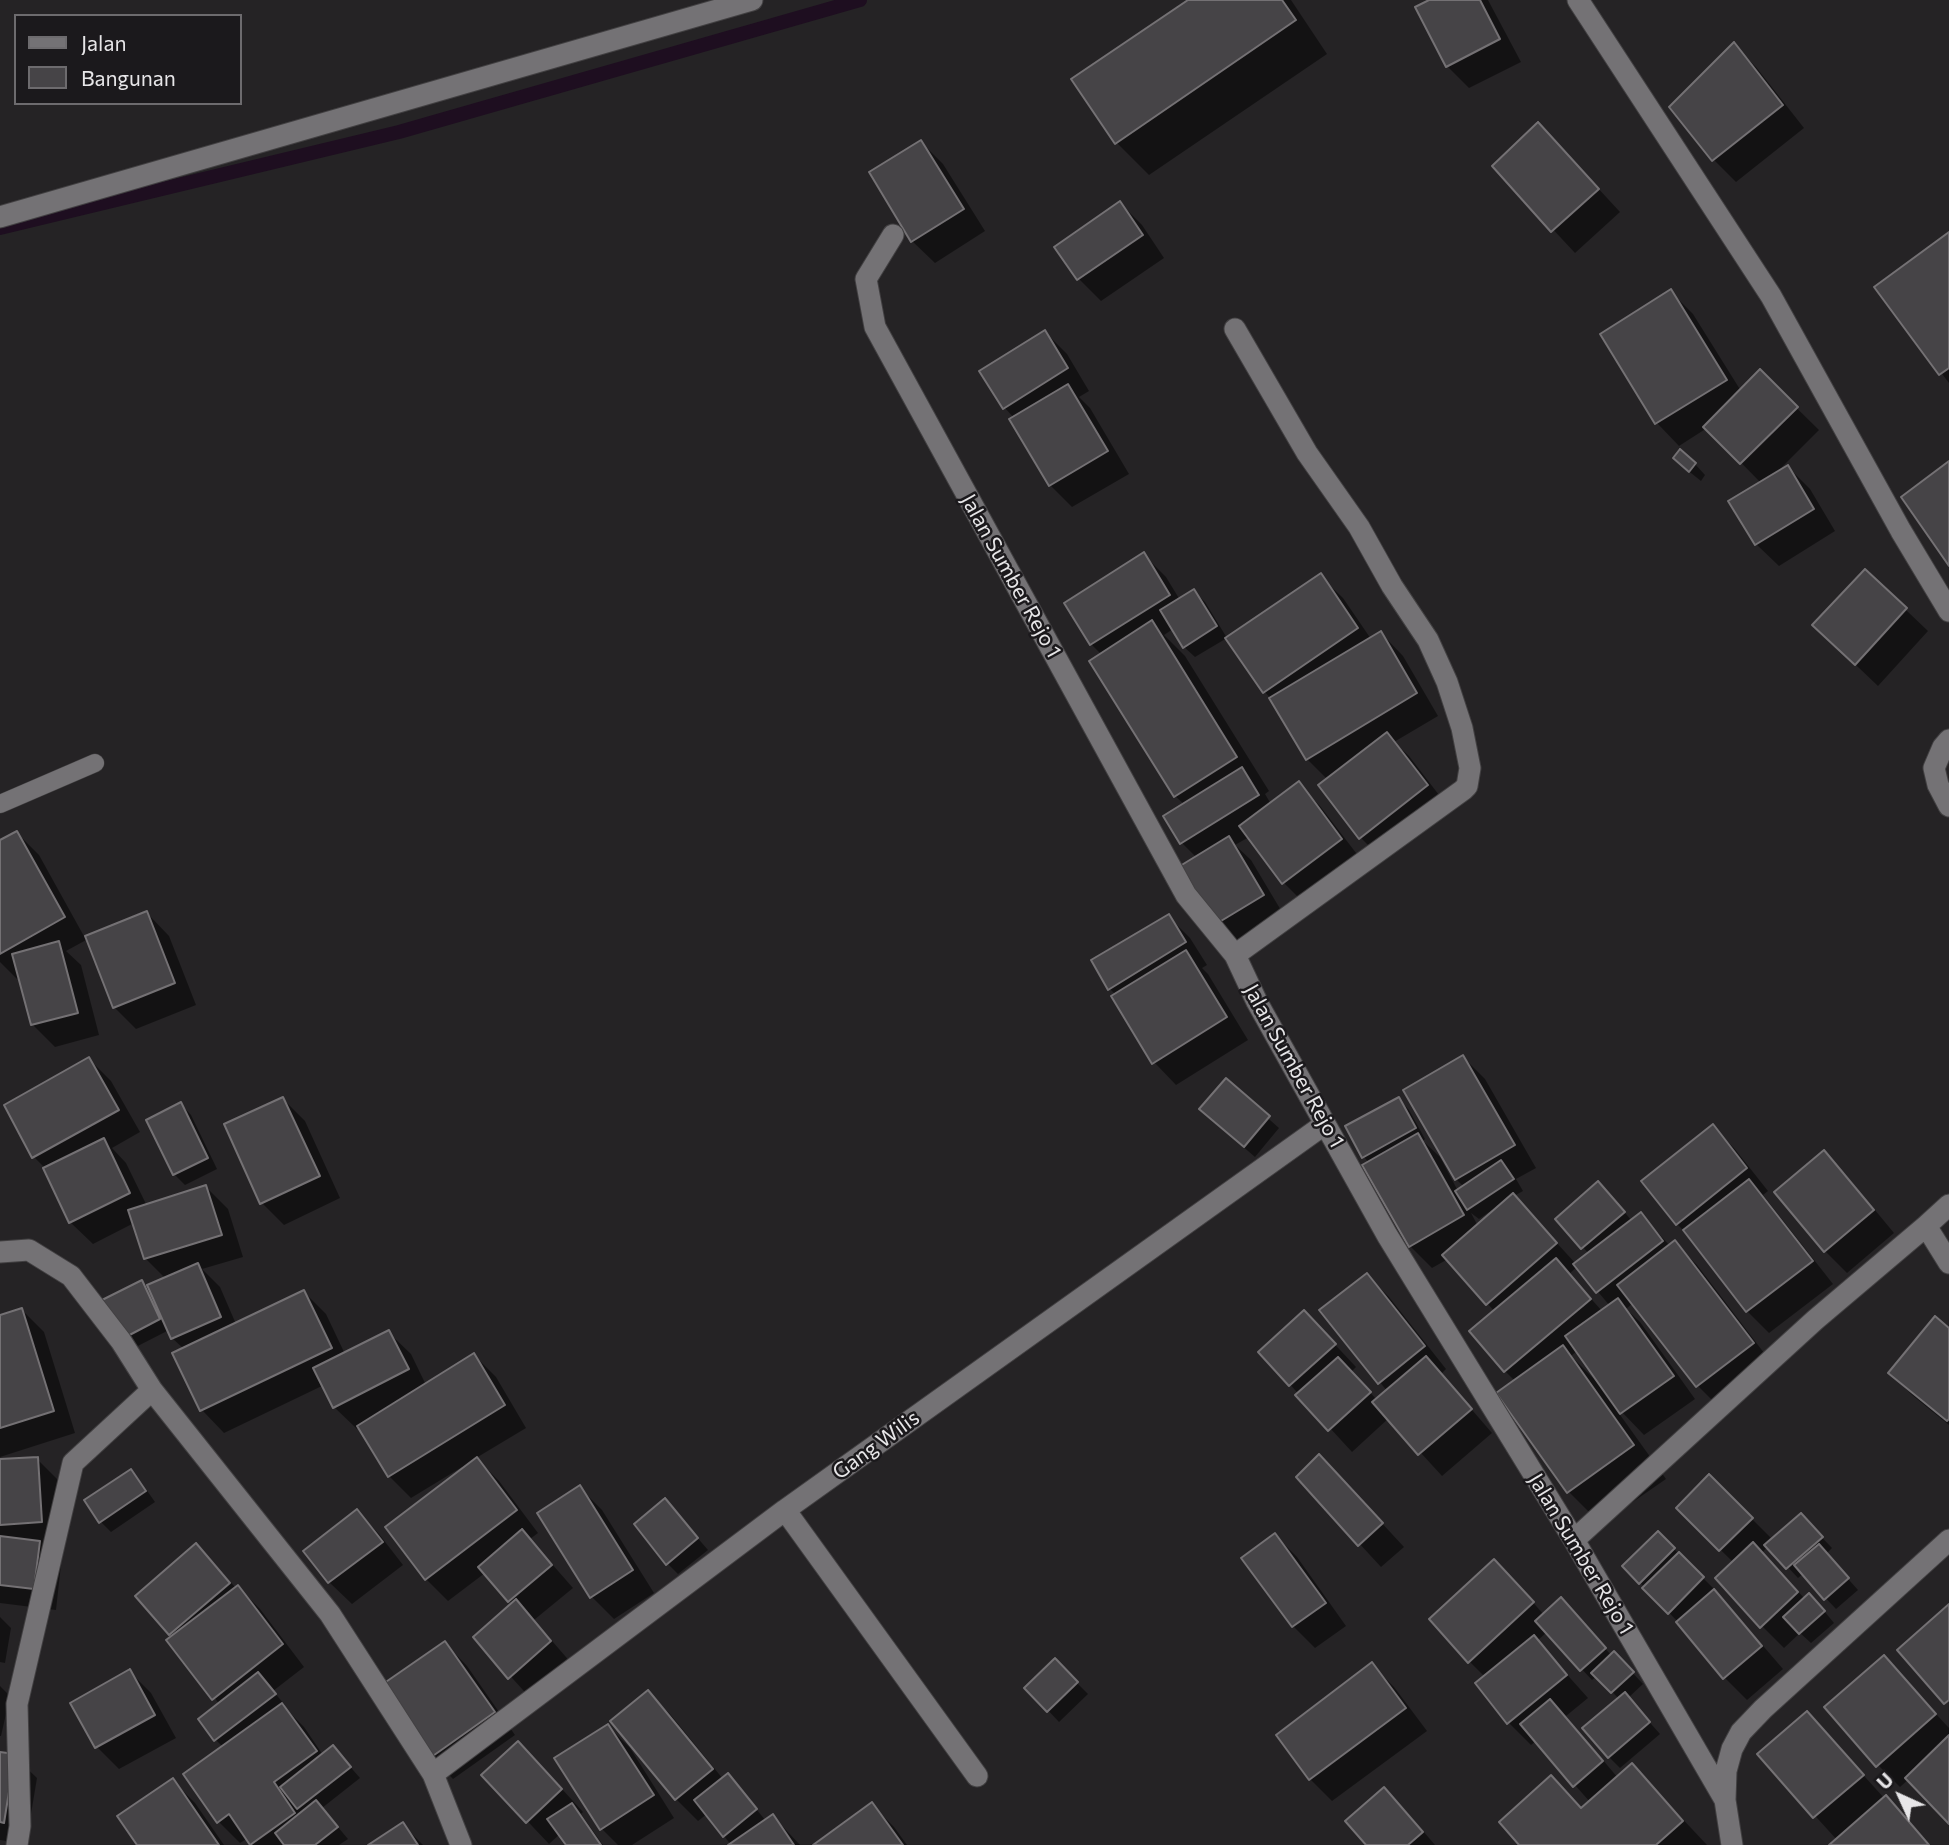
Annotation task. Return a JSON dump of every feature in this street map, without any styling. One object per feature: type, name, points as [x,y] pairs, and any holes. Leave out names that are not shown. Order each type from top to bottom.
[{"type":"street","points":[[0,217],[752,0]]},
{"type":"street","points":[[1578,0],[1771,296],[1901,531],[1949,611]]},
{"type":"street","name":"Jalan Sumber Rejo 1","points":[[893,235],[866,279],[875,327],[1186,895],[1235,955],[1257,1002],[1387,1235],[1574,1540],[1725,1800]]},
{"type":"street","points":[[1235,329],[1307,453],[1359,527],[1392,586],[1428,640],[1447,682],[1471,768],[1469,781],[1463,790],[1235,955]]},
{"type":"street","points":[[1949,740],[1934,768],[1938,785],[1949,806]]},
{"type":"street","name":"Gang Wilis","points":[[433,1774],[785,1510],[1325,1124]]},
{"type":"street","points":[[1574,1540],[1815,1320],[1949,1205]]},
{"type":"street","points":[[1926,1226],[1949,1263]]},
{"type":"street","points":[[0,1252],[29,1250],[71,1276],[121,1341],[152,1390],[330,1614],[433,1774],[461,1845]]},
{"type":"street","points":[[17,1845],[20,1826],[17,1704],[73,1463],[152,1390]]},
{"type":"street","points":[[785,1510],[977,1776]]},
{"type":"street","name":"Jalan Sumber Rejo 1","points":[[1732,1845],[1725,1800],[1726,1771],[1732,1749],[1741,1732],[1949,1540]]},
{"type":"lane","points":[[0,804],[95,763]]},
{"type":"building","points":[[1188,0],[1282,0],[1296,20],[1115,144],[1071,79]]},
{"type":"building","points":[[1429,0],[1480,0],[1500,39],[1446,67],[1415,7]]},
{"type":"building","points":[[1734,42],[1783,105],[1712,161],[1669,107]]},
{"type":"building","points":[[1538,122],[1599,189],[1551,232],[1492,166]]},
{"type":"building","points":[[921,140],[964,209],[911,242],[869,172]]},
{"type":"building","points":[[1120,201],[1143,235],[1077,280],[1054,247]]},
{"type":"building","points":[[1949,232],[1949,368],[1939,375],[1874,287]]},
{"type":"building","points":[[1671,289],[1727,380],[1655,424],[1600,334]]},
{"type":"building","points":[[1045,330],[1068,368],[1003,409],[979,371]]},
{"type":"building","points":[[1760,369],[1798,407],[1740,464],[1703,427]]},
{"type":"building","points":[[1068,384],[1108,451],[1049,486],[1009,419]]},
{"type":"building","points":[[1680,449],[1696,463],[1689,472],[1673,458]]},
{"type":"building","points":[[1949,461],[1949,566],[1901,497]]},
{"type":"building","points":[[1788,465],[1814,509],[1755,545],[1728,501]]},
{"type":"building","points":[[1144,552],[1170,595],[1090,645],[1064,603]]},
{"type":"building","points":[[1865,569],[1907,608],[1855,665],[1812,625]]},
{"type":"building","points":[[1321,573],[1358,628],[1263,693],[1225,638]]},
{"type":"building","points":[[1194,589],[1217,626],[1183,648],[1160,610]]},
{"type":"building","points":[[1152,620],[1237,757],[1174,797],[1089,661]]},
{"type":"building","points":[[1381,631],[1417,693],[1306,760],[1269,698]]},
{"type":"building","points":[[1387,732],[1428,785],[1359,839],[1318,785]]},
{"type":"building","points":[[1242,767],[1259,795],[1180,844],[1163,816]]},
{"type":"building","points":[[1299,781],[1342,839],[1282,884],[1239,826]]},
{"type":"building","points":[[17,831],[65,917],[0,954],[0,840]]},
{"type":"building","points":[[1229,836],[1264,895],[1216,924],[1180,866]]},
{"type":"building","points":[[147,911],[175,983],[113,1008],[85,936]]},
{"type":"building","points":[[1169,914],[1186,942],[1108,990],[1091,960]]},
{"type":"building","points":[[59,941],[78,1013],[31,1025],[12,954]]},
{"type":"building","points":[[1186,950],[1227,1017],[1152,1064],[1111,996]]},
{"type":"building","points":[[1463,1055],[1515,1145],[1455,1180],[1403,1090]]},
{"type":"building","points":[[89,1057],[119,1110],[32,1158],[4,1105]]},
{"type":"building","points":[[1226,1078],[1270,1116],[1244,1147],[1199,1109]]},
{"type":"building","points":[[283,1097],[320,1176],[260,1204],[224,1124]]},
{"type":"building","points":[[1399,1097],[1416,1128],[1362,1158],[1345,1126]]},
{"type":"building","points":[[181,1102],[208,1158],[173,1175],[146,1120]]},
{"type":"building","points":[[1713,1124],[1747,1168],[1676,1225],[1641,1181]]},
{"type":"building","points":[[1418,1133],[1464,1215],[1409,1247],[1362,1165]]},
{"type":"building","points":[[104,1138],[130,1193],[69,1223],[43,1168]]},
{"type":"building","points":[[1824,1150],[1874,1210],[1824,1252],[1774,1192]]},
{"type":"building","points":[[1501,1160],[1514,1179],[1467,1210],[1455,1191]]},
{"type":"building","points":[[1749,1179],[1813,1261],[1746,1312],[1683,1230]]},
{"type":"building","points":[[1598,1181],[1625,1212],[1581,1249],[1555,1219]]},
{"type":"building","points":[[206,1185],[222,1235],[144,1259],[128,1210]]},
{"type":"building","points":[[1513,1193],[1557,1243],[1486,1305],[1442,1255]]},
{"type":"building","points":[[1641,1212],[1663,1241],[1596,1293],[1573,1264]]},
{"type":"building","points":[[1675,1240],[1754,1343],[1696,1387],[1617,1285]]},
{"type":"building","points":[[1556,1258],[1591,1299],[1504,1372],[1469,1331]]},
{"type":"building","points":[[198,1263],[221,1317],[171,1339],[147,1285]]},
{"type":"building","points":[[1367,1273],[1425,1346],[1378,1384],[1319,1310]]},
{"type":"building","points":[[142,1280],[160,1319],[120,1340],[100,1301]]},
{"type":"building","points":[[304,1290],[332,1348],[200,1411],[172,1353]]},
{"type":"building","points":[[1618,1298],[1674,1376],[1620,1414],[1565,1336]]},
{"type":"building","points":[[22,1308],[54,1411],[0,1428],[0,1315]]},
{"type":"building","points":[[1304,1310],[1336,1344],[1289,1386],[1258,1352]]},
{"type":"building","points":[[1935,1316],[1949,1328],[1947,1421],[1888,1373]]},
{"type":"building","points":[[389,1330],[409,1369],[333,1408],[313,1368]]},
{"type":"building","points":[[1563,1345],[1634,1445],[1567,1493],[1496,1393]]},
{"type":"building","points":[[474,1353],[505,1405],[388,1477],[357,1426]]},
{"type":"building","points":[[1426,1356],[1472,1409],[1418,1455],[1372,1402]]},
{"type":"building","points":[[1338,1357],[1371,1392],[1328,1431],[1295,1395]]},
{"type":"building","points":[[1319,1454],[1383,1523],[1358,1546],[1296,1477]]},
{"type":"building","points":[[38,1457],[42,1522],[0,1525],[0,1459]]},
{"type":"building","points":[[477,1457],[517,1510],[425,1580],[385,1527]]},
{"type":"building","points":[[131,1469],[146,1491],[99,1523],[84,1500]]},
{"type":"building","points":[[1709,1474],[1753,1518],[1719,1551],[1676,1508]]},
{"type":"building","points":[[580,1485],[633,1570],[590,1598],[537,1513]]},
{"type":"building","points":[[665,1498],[698,1538],[666,1565],[634,1524]]},
{"type":"building","points":[[357,1509],[383,1542],[328,1583],[303,1551]]},
{"type":"building","points":[[1801,1513],[1823,1537],[1786,1569],[1764,1545]]},
{"type":"building","points":[[522,1529],[552,1565],[508,1602],[478,1567]]},
{"type":"building","points":[[1658,1531],[1675,1548],[1639,1584],[1622,1566]]},
{"type":"building","points":[[1275,1533],[1326,1603],[1292,1627],[1241,1558]]},
{"type":"building","points":[[0,1536],[40,1541],[34,1589],[0,1585]]},
{"type":"building","points":[[1753,1542],[1798,1592],[1760,1628],[1715,1578]]},
{"type":"building","points":[[196,1543],[230,1583],[169,1635],[135,1596]]},
{"type":"building","points":[[1819,1544],[1849,1578],[1824,1600],[1794,1565]]},
{"type":"building","points":[[1679,1552],[1704,1577],[1668,1614],[1642,1588]]},
{"type":"building","points":[[1494,1559],[1534,1602],[1468,1663],[1429,1619]]},
{"type":"building","points":[[238,1585],[283,1644],[212,1700],[166,1640]]},
{"type":"building","points":[[1714,1589],[1762,1646],[1723,1679],[1676,1622]]},
{"type":"building","points":[[1809,1593],[1825,1611],[1799,1634],[1783,1617]]},
{"type":"building","points":[[1561,1597],[1606,1648],[1580,1671],[1535,1621]]},
{"type":"building","points":[[516,1599],[551,1641],[508,1679],[473,1637]]},
{"type":"building","points":[[1949,1604],[1949,1700],[1944,1704],[1897,1650]]},
{"type":"building","points":[[1534,1635],[1567,1675],[1507,1724],[1475,1683]]},
{"type":"building","points":[[445,1641],[495,1712],[430,1758],[380,1686]]},
{"type":"building","points":[[1614,1651],[1634,1672],[1611,1693],[1591,1673]]},
{"type":"building","points":[[1884,1655],[1936,1714],[1876,1767],[1824,1707]]},
{"type":"building","points":[[1055,1658],[1078,1682],[1047,1712],[1024,1688]]},
{"type":"building","points":[[1372,1662],[1406,1708],[1309,1780],[1276,1735]]},
{"type":"building","points":[[130,1669],[155,1715],[95,1748],[70,1703]]},
{"type":"building","points":[[258,1672],[276,1694],[214,1741],[198,1719]]},
{"type":"building","points":[[648,1690],[713,1769],[675,1800],[610,1721]]},
{"type":"building","points":[[1625,1692],[1650,1722],[1608,1758],[1582,1728]]},
{"type":"building","points":[[1550,1699],[1603,1761],[1573,1787],[1520,1724]]},
{"type":"building","points":[[282,1703],[317,1751],[274,1782],[295,1813],[250,1845],[229,1814],[217,1823],[183,1774]]},
{"type":"building","points":[[1807,1711],[1864,1775],[1813,1818],[1757,1754]]},
{"type":"building","points":[[608,1724],[654,1795],[600,1830],[554,1758]]},
{"type":"building","points":[[1949,1735],[1949,1824],[1905,1778]]},
{"type":"building","points":[[518,1741],[562,1789],[526,1823],[481,1775]]},
{"type":"building","points":[[333,1745],[351,1767],[297,1809],[280,1787]]},
{"type":"building","points":[[0,1752],[15,1754],[4,1823],[0,1822]]},
{"type":"building","points":[[1632,1763],[1683,1821],[1656,1845],[1519,1845],[1499,1822],[1551,1775],[1581,1808]]},
{"type":"building","points":[[728,1773],[757,1809],[723,1837],[694,1800]]},
{"type":"building","points":[[173,1778],[219,1845],[137,1845],[117,1816]]},
{"type":"building","points":[[1384,1787],[1423,1832],[1408,1845],[1366,1845],[1345,1821]]},
{"type":"building","points":[[1886,1795],[1929,1845],[1829,1845]]},
{"type":"building","points":[[316,1800],[338,1827],[315,1845],[284,1845],[275,1833]]},
{"type":"building","points":[[872,1802],[903,1845],[813,1845]]},
{"type":"building","points":[[572,1803],[601,1845],[566,1845],[547,1819]]},
{"type":"building","points":[[773,1814],[794,1845],[728,1845]]},
{"type":"building","points":[[403,1822],[418,1845],[368,1845]]},
{"type":"waterway","points":[[0,228],[399,132],[860,0]]}]
